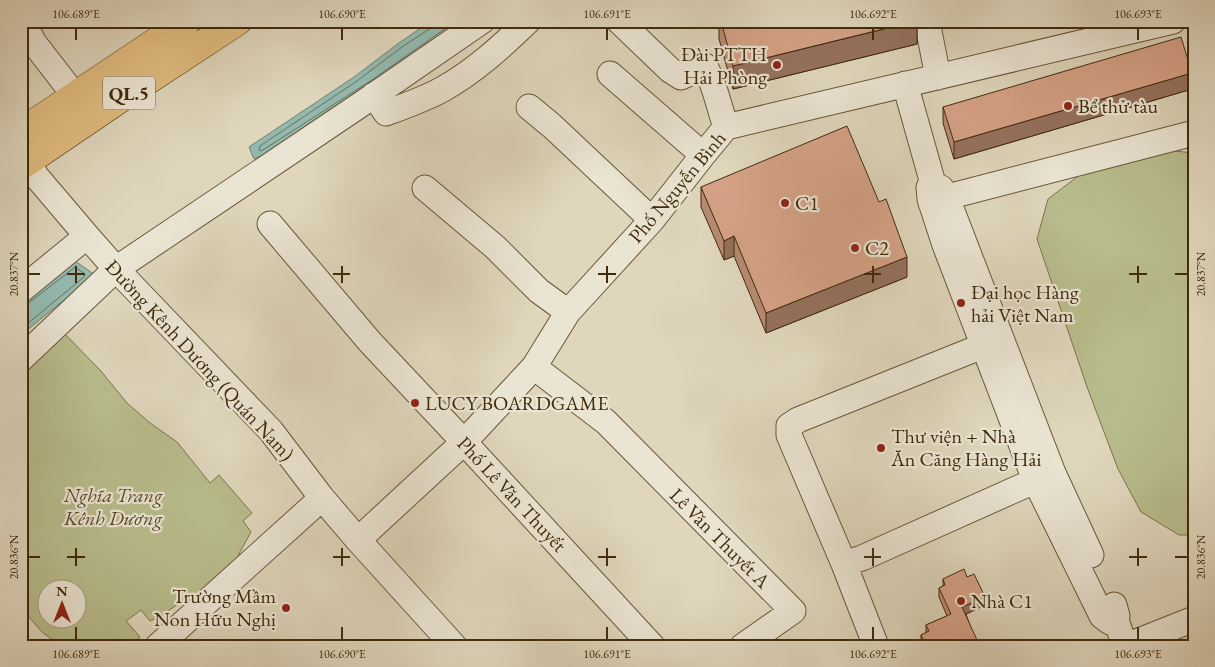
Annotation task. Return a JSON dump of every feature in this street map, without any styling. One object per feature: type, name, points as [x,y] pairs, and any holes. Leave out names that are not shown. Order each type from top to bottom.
[{"type":"highway","name":"QL.5","points":[[21,132],[187,21]]},
{"type":"highway","name":"QL.5","points":[[25,164],[238,21]]},
{"type":"street","points":[[21,359],[116,269],[482,21]]},
{"type":"street","points":[[374,95],[386,113],[443,90],[473,70],[502,47],[528,21]]},
{"type":"street","points":[[618,21],[670,70],[681,77],[705,66],[712,79],[726,127]]},
{"type":"street","points":[[927,21],[938,77]]},
{"type":"street","name":"Phố Nguyễn Bình","points":[[358,540],[464,442],[534,367],[568,312],[652,220],[726,127],[938,77],[1085,31],[1173,21]]},
{"type":"street","points":[[33,29],[75,96]]},
{"type":"street","points":[[610,74],[703,155]]},
{"type":"street","points":[[905,84],[937,194],[1044,477],[1102,616],[1110,622],[1116,620],[1126,646],[1194,619]]},
{"type":"street","points":[[529,107],[552,126],[652,220]]},
{"type":"street","points":[[937,194],[1194,133]]},
{"type":"street","name":"Đường Kênh Dương (Quán Nam)","points":[[25,164],[116,269],[271,431],[322,498],[454,646]]},
{"type":"street","points":[[424,188],[495,247],[539,291],[568,312]]},
{"type":"street","name":"Phố Lê Văn Thuyết","points":[[270,224],[370,342],[652,646]]},
{"type":"street","points":[[21,290],[87,236]]},
{"type":"street","points":[[876,646],[844,564],[788,434],[789,426],[798,420],[993,342]]},
{"type":"street","name":"Lê Văn Thuyết A","points":[[534,367],[606,422],[792,610],[743,646]]},
{"type":"street","points":[[844,564],[862,558],[1044,477]]},
{"type":"street","points":[[158,646],[322,498]]},
{"type":"green space","points":[[1146,148],[1194,153],[1194,535],[1179,535],[1141,512],[1118,469],[1087,387],[1037,239],[1048,199],[1090,167]]},
{"type":"green space","name":"Nghĩa Trang Kênh Dương","points":[[59,328],[100,370],[127,403],[150,423],[177,442],[210,483],[219,475],[252,513],[243,521],[251,532],[223,583],[191,612],[182,601],[161,616],[150,621],[141,610],[126,621],[140,637],[128,646],[61,646],[40,630],[88,630],[88,580],[38,580],[38,627],[21,608],[21,376]]},
{"type":"water","points":[[431,21],[464,21],[265,154],[254,159],[249,147],[354,77]]},
{"type":"water","points":[[75,261],[95,275],[21,335],[21,302]]},
{"type":"building","points":[[721,21],[916,21],[733,66]]},
{"type":"building","points":[[1181,37],[1192,73],[954,142],[943,107]]},
{"type":"building","points":[[847,126],[879,202],[886,199],[907,257],[766,313],[734,236],[724,241],[701,187]]},
{"type":"building","points":[[964,569],[967,577],[974,574],[985,597],[962,607],[977,640],[964,646],[945,646],[943,642],[934,646],[926,646],[921,635],[929,631],[926,625],[951,614],[939,588],[945,585],[943,579]]},
{"type":"building","points":[[1003,640],[1006,646],[992,646]]},
{"type":"place","name":"Đài PTTH Hải Phòng","points":[[777,65]]},
{"type":"place","name":"Bể thử tàu","points":[[1068,106]]},
{"type":"place","name":"C1","points":[[785,203]]},
{"type":"place","name":"C2","points":[[855,248]]},
{"type":"place","name":"Đại học Hàng hải Việt Nam","points":[[961,303]]},
{"type":"place","name":"LUCY BOARDGAME","points":[[415,403]]},
{"type":"place","name":"Thư viện + Nhà Ăn Căng Hàng Hải","points":[[881,448]]},
{"type":"place","name":"Nhà C1","points":[[961,601]]},
{"type":"place","name":"Trường Mầm Non Hữu Nghị","points":[[286,608]]}]
